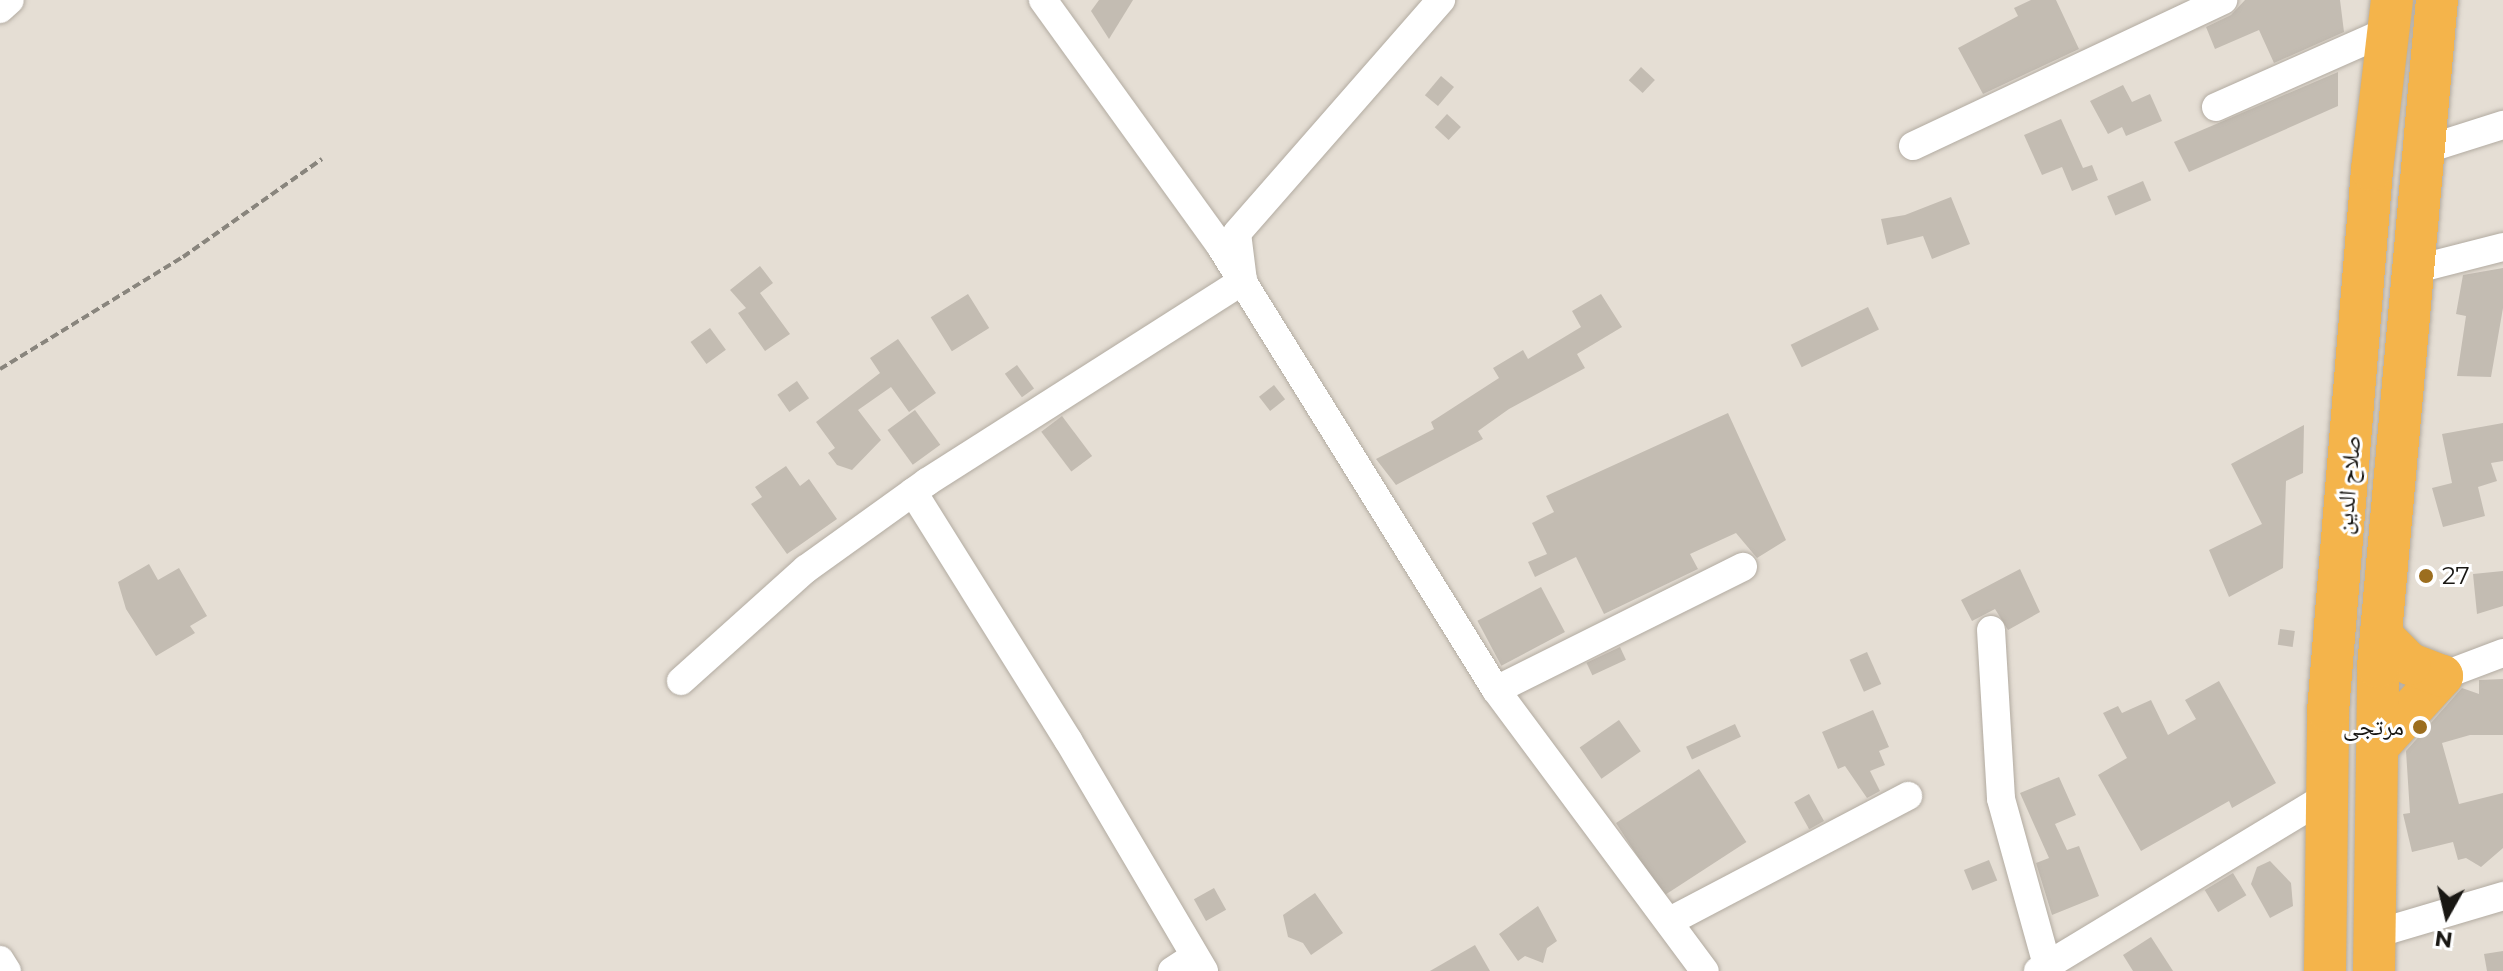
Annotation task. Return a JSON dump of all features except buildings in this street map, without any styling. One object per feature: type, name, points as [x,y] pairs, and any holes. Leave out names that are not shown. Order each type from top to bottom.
[{"type":"highway","name":"صلاح الدين","points":[[2374,952],[2381,635],[2437,0]]},
{"type":"highway","name":"صلاح الدين","points":[[2325,971],[2328,711],[2372,170],[2391,15]]},
{"type":"highway","points":[[2378,746],[2442,676],[2410,664],[2381,635]]},
{"type":"street","points":[[0,9],[10,0]]},
{"type":"street","points":[[1043,0],[1243,281],[1496,690],[1705,971]]},
{"type":"street","points":[[1243,281],[1237,233],[1441,0]]},
{"type":"street","points":[[1913,146],[2223,0]]},
{"type":"street","points":[[2216,107],[2391,15]]},
{"type":"street","points":[[2424,150],[2503,125]]},
{"type":"street","points":[[2413,270],[2503,247]]},
{"type":"street","points":[[681,681],[806,569],[913,492],[1243,281]]},
{"type":"street","points":[[913,492],[1068,740],[1190,966]]},
{"type":"street","points":[[1496,690],[1743,567]]},
{"type":"street","points":[[1991,630],[2001,799],[2043,968],[2329,795]]},
{"type":"street","points":[[2442,676],[2503,653]]},
{"type":"street","points":[[1670,921],[1908,796]]},
{"type":"street","points":[[2374,952],[2503,896]]},
{"type":"street","points":[[0,960],[7,971]]},
{"type":"path","points":[[0,369],[183,257],[322,159]]},
{"type":"place","name":"27","points":[[2426,576]]},
{"type":"place","name":"مرتجى","points":[[2420,727]]}]
